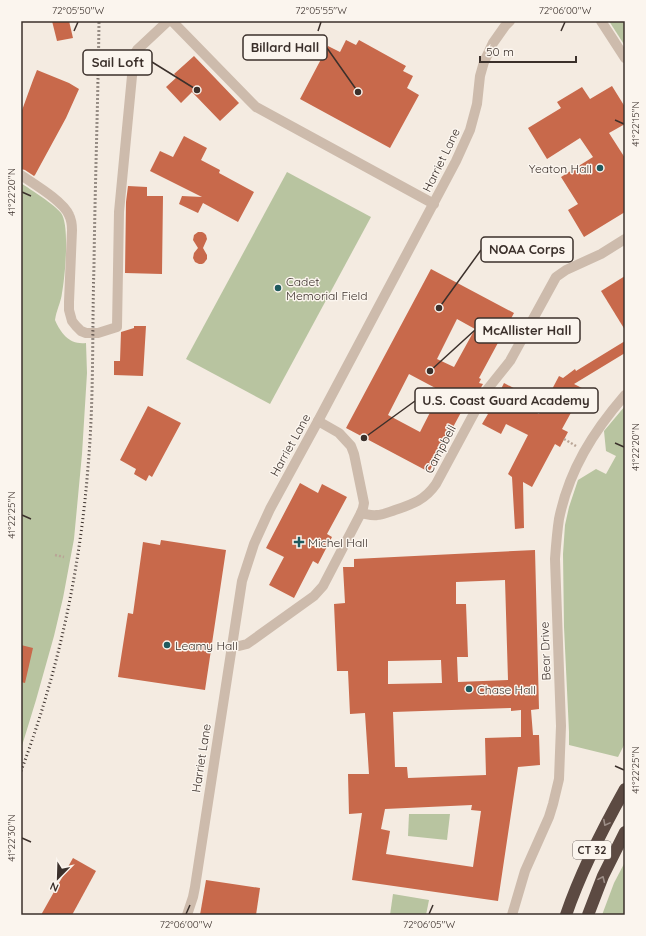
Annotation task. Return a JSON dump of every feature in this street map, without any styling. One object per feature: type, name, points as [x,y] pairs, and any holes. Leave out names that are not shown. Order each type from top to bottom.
[{"type":"highway","name":"CT 32","points":[[566,915],[590,855],[625,789]]},
{"type":"highway","name":"CT 32","points":[[588,915],[603,876],[625,832]]},
{"type":"street","points":[[21,175],[57,201],[68,213],[72,230],[69,302],[70,316],[76,326],[81,331],[92,334],[117,327],[119,212],[134,55],[137,50],[168,21]]},
{"type":"street","points":[[172,21],[256,107],[434,204]]},
{"type":"street","name":"Harriet Lane","points":[[187,915],[195,887],[242,581],[254,544],[270,509],[456,161],[470,130],[477,104],[482,70],[489,50],[498,34],[510,21]]},
{"type":"street","points":[[601,21],[625,58]]},
{"type":"street","name":"Campbell","points":[[362,513],[372,515],[384,514],[412,504],[431,492],[486,391],[510,362],[556,277],[566,270],[601,254],[625,239]]},
{"type":"street","name":"Bear Drive","points":[[512,915],[525,871],[549,817],[559,779],[561,726],[555,559],[559,520],[570,483],[585,451],[598,428],[625,395]]},
{"type":"street","points":[[232,645],[239,646],[247,644],[318,592],[323,586],[362,513],[364,502],[351,446],[339,433],[318,421]]},
{"type":"path","points":[[564,439],[574,445]]},
{"type":"path","points":[[55,555],[64,556]]},
{"type":"green space","points":[[609,21],[625,21],[625,46]]},
{"type":"green space","name":"Cadet Memorial Field","points":[[287,172],[371,217],[270,404],[186,359]]},
{"type":"green space","points":[[21,183],[53,206],[61,213],[64,219],[66,252],[64,275],[55,320],[60,330],[67,338],[75,342],[86,343],[87,373],[82,454],[74,539],[54,636],[21,749]]},
{"type":"green space","points":[[625,406],[625,743],[618,757],[569,745],[564,627],[563,554],[565,525],[578,480],[596,469],[606,474],[616,456],[606,451],[604,431]]},
{"type":"green space","points":[[409,814],[450,814],[447,840],[408,836]]},
{"type":"green space","points":[[625,862],[625,915],[602,915],[614,883]]},
{"type":"green space","points":[[393,894],[429,900],[426,915],[390,915]]},
{"type":"building","points":[[52,21],[69,21],[73,38],[57,41]]},
{"type":"building","points":[[346,40],[356,45],[359,40],[406,66],[403,71],[413,76],[407,88],[419,95],[390,148],[300,99],[328,46],[340,52]]},
{"type":"building","points":[[194,56],[239,103],[220,121],[192,92],[181,103],[166,87],[177,77],[174,74]]},
{"type":"building","points":[[37,70],[69,83],[79,89],[66,118],[34,176],[21,169],[21,113]]},
{"type":"building","name":"Yeaton Hall","points":[[612,86],[625,107],[625,124],[609,133],[625,158],[625,212],[584,237],[568,210],[578,204],[561,177],[593,157],[580,138],[547,159],[528,128],[561,108],[557,102],[582,87],[590,99]]},
{"type":"building","points":[[184,136],[207,148],[201,160],[220,170],[219,173],[254,192],[238,222],[203,203],[198,213],[179,204],[182,196],[202,197],[150,171],[160,151],[173,157]]},
{"type":"building","points":[[128,186],[147,187],[147,196],[163,196],[162,274],[125,273],[126,202]]},
{"type":"building","points":[[198,232],[204,233],[207,239],[203,248],[207,255],[207,259],[202,264],[195,262],[193,258],[194,253],[198,248],[193,240],[194,235]]},
{"type":"building","points":[[431,269],[514,313],[479,378],[481,379],[479,383],[483,384],[471,405],[466,403],[429,472],[346,428]],"holes":[[[457,319],[475,329],[454,367],[437,359]],[[409,374],[441,391],[420,432],[388,415]]]},
{"type":"building","points":[[625,276],[625,330],[601,291]]},
{"type":"building","points":[[134,326],[146,326],[143,376],[114,375],[114,361],[120,361],[121,332],[134,328]]},
{"type":"building","points":[[625,341],[625,353],[574,384],[584,389],[562,429],[568,432],[560,447],[555,444],[532,487],[523,482],[524,528],[515,529],[512,477],[508,474],[528,435],[506,424],[501,434],[482,424],[488,414],[483,411],[491,395],[495,390],[499,393],[504,383],[523,393],[518,403],[539,414],[559,376],[563,378],[575,369],[576,371]]},
{"type":"building","points":[[148,406],[181,423],[152,477],[149,475],[146,481],[134,474],[136,469],[120,460]]},
{"type":"building","name":"Michel Hall","points":[[300,483],[318,493],[322,484],[347,497],[327,534],[332,537],[318,564],[313,561],[294,598],[269,585],[284,557],[266,548]]},
{"type":"building","name":"Leamy Hall","points":[[161,540],[226,550],[205,690],[118,677],[128,613],[133,614],[143,542],[160,545]]},
{"type":"building","name":"Chase Hall","points":[[535,550],[539,709],[531,710],[533,735],[539,735],[540,765],[518,767],[498,901],[352,880],[362,813],[349,814],[348,774],[369,774],[365,713],[350,714],[348,671],[337,671],[334,604],[345,603],[343,567],[354,567],[354,559]],"holes":[[[505,580],[508,680],[458,682],[457,657],[468,657],[466,604],[456,604],[456,582]],[[441,660],[442,683],[388,684],[388,661]],[[511,708],[511,711],[521,710],[521,737],[485,738],[486,775],[408,778],[407,767],[395,767],[393,712]],[[472,805],[471,810],[481,811],[473,867],[386,854],[390,831],[381,829],[385,809]]]},
{"type":"building","points":[[21,645],[33,648],[25,683],[21,682]]},
{"type":"building","points":[[73,858],[96,871],[72,915],[41,915]]},
{"type":"building","points":[[206,880],[260,888],[256,915],[200,915]]},
{"type":"railway","points":[[21,771],[46,697],[56,659],[73,583],[84,506],[90,442],[92,391],[99,21]]},
{"type":"place","name":"Sail Loft","points":[[197,90]]},
{"type":"place","name":"Billard Hall","points":[[358,92]]},
{"type":"place","name":"Yeaton Hall","points":[[600,168]]},
{"type":"place","name":"Cadet Memorial Field","points":[[278,288]]},
{"type":"place","name":"NOAA Corps","points":[[439,308]]},
{"type":"place","name":"McAllister Hall","points":[[430,371]]},
{"type":"place","name":"U.S. Coast Guard Academy","points":[[364,438]]},
{"type":"place","name":"Michel Hall","points":[[299,542]]},
{"type":"place","name":"Leamy Hall","points":[[167,645]]},
{"type":"place","name":"Chase Hall","points":[[469,689]]}]
